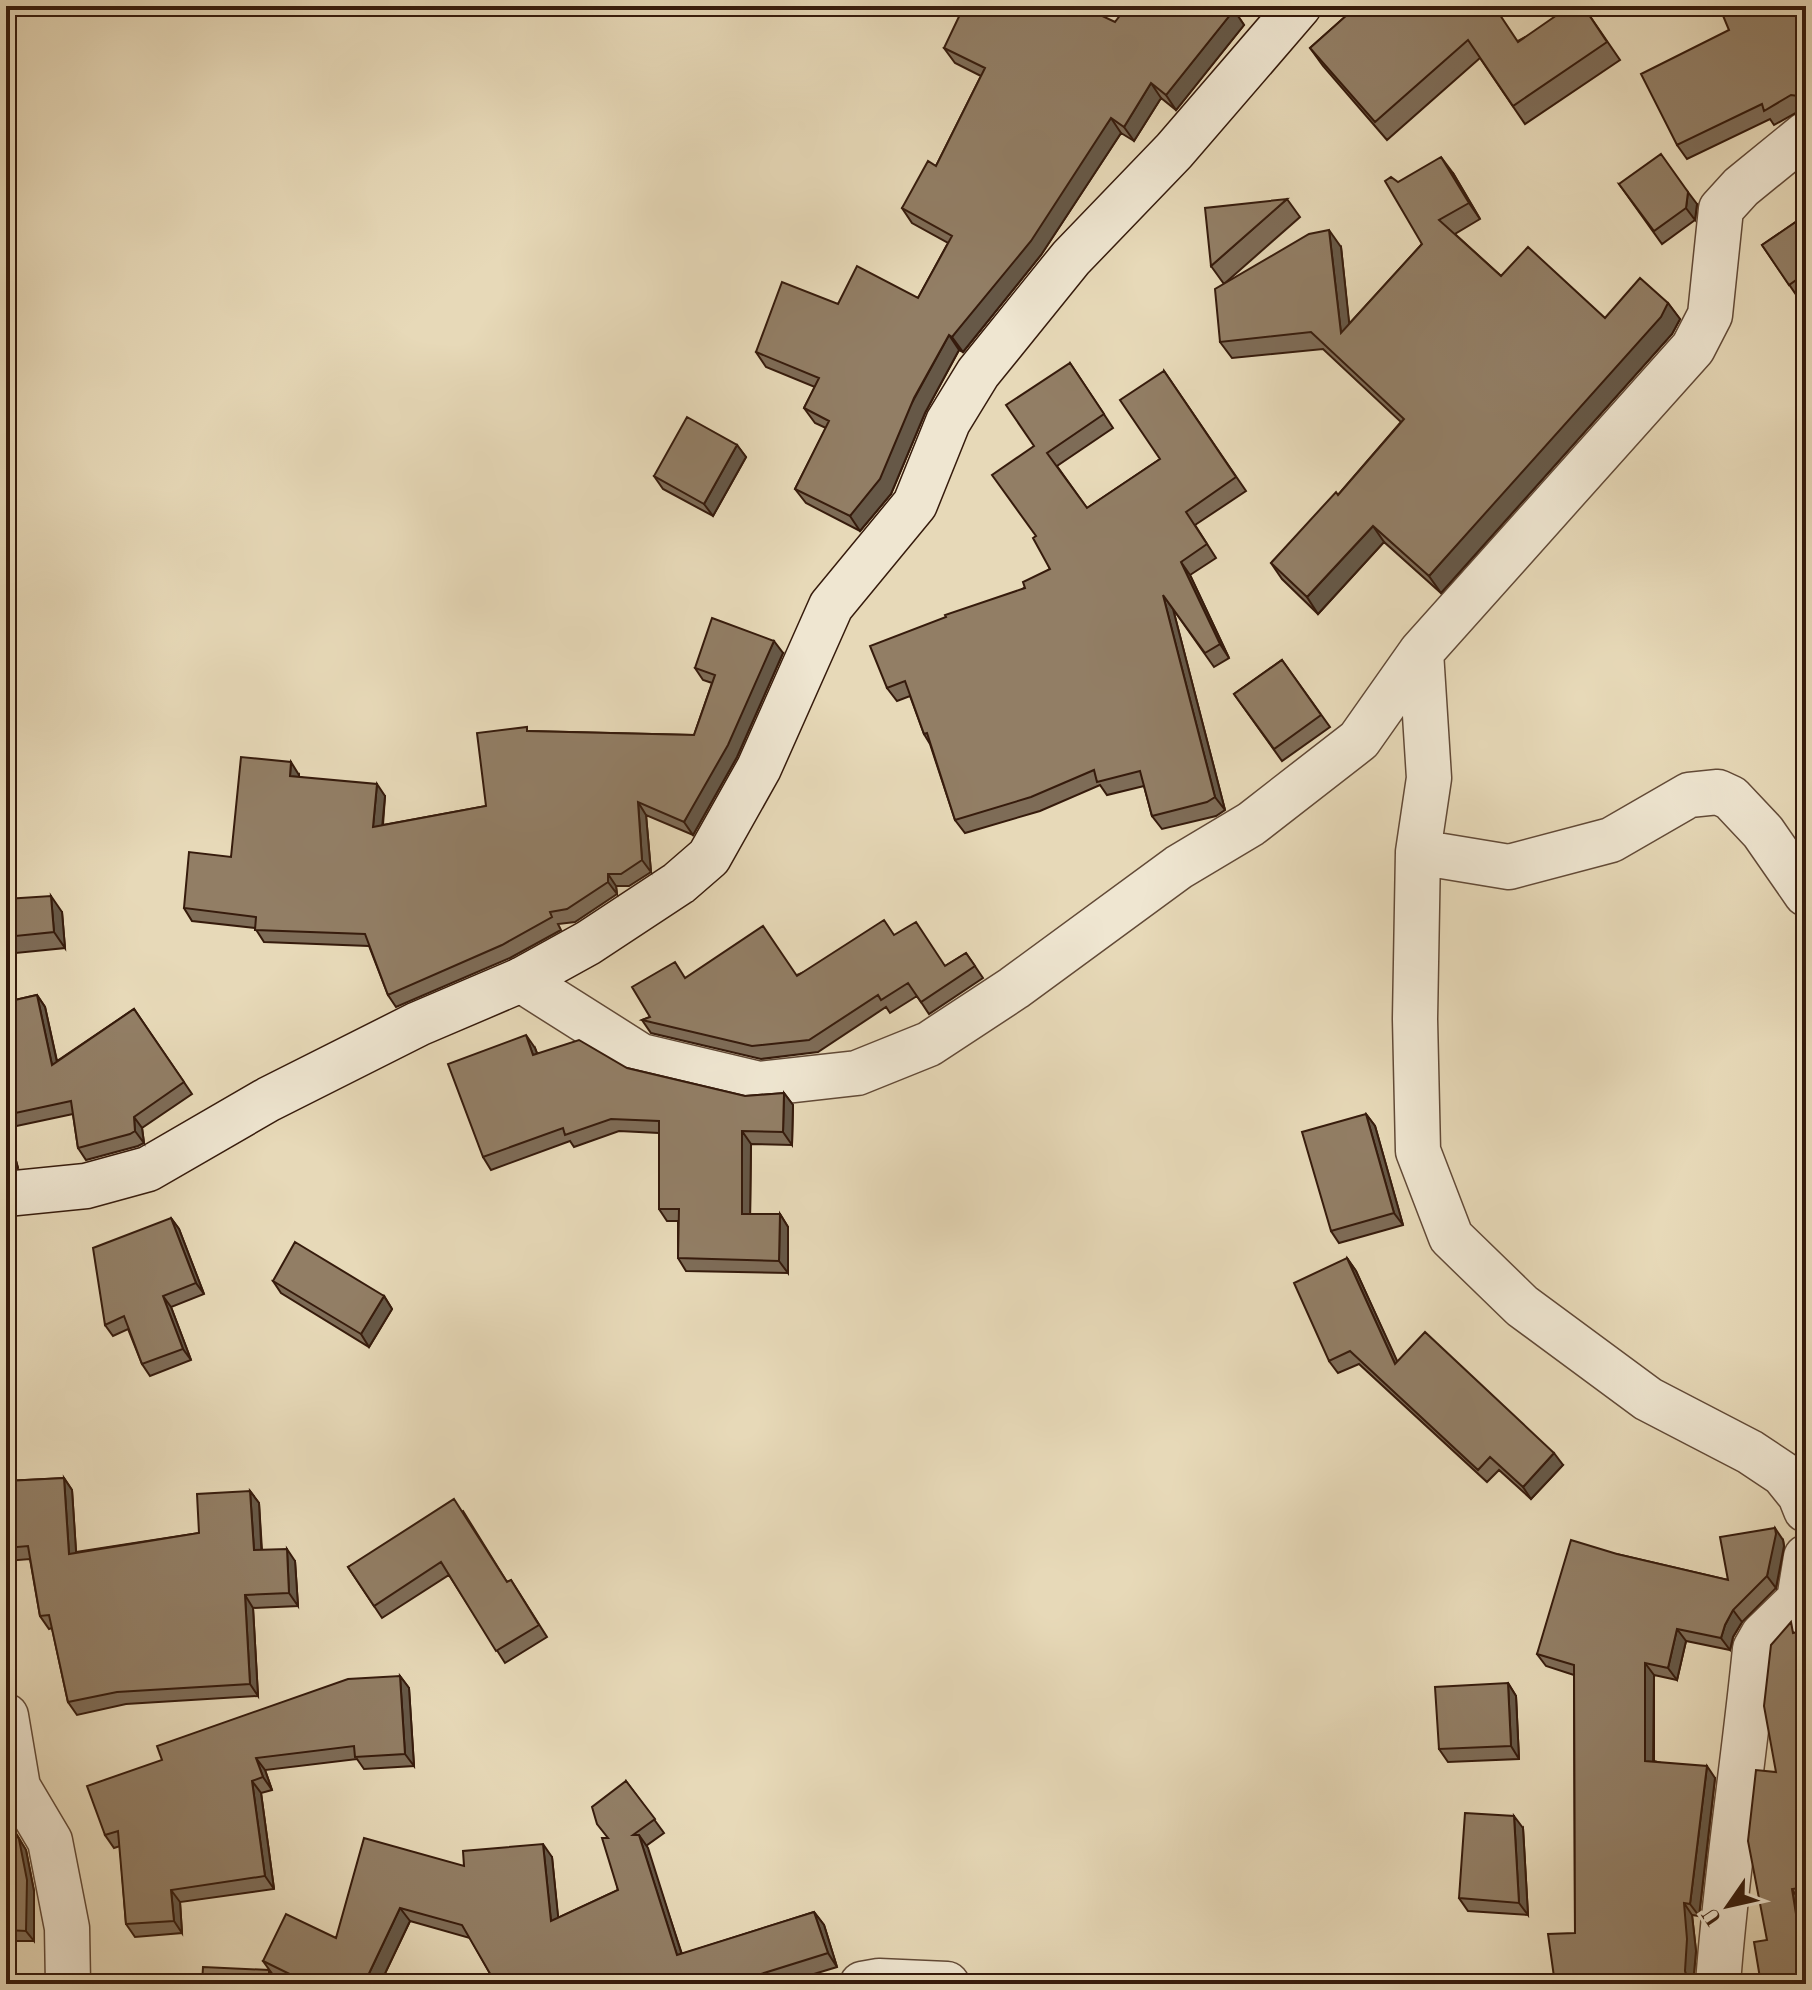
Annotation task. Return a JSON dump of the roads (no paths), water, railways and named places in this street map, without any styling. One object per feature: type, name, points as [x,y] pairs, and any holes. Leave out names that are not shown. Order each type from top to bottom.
[{"type":"street","points":[[6,1194],[86,1186],[148,1169],[269,1099],[418,1024],[521,980],[623,922],[679,883],[709,857],[759,768],[831,606],[915,504],[948,422],[978,373],[1071,258],[1174,151],[1299,6]]},
{"type":"street","points":[[521,980],[641,1056],[759,1084],[857,1073],[929,1044],[1014,988],[1179,867],[1251,824],[1359,740],[1421,652],[1693,348],[1710,315],[1721,209],[1741,187],[1806,134]]},
{"type":"street","points":[[1421,652],[1429,778],[1418,852],[1415,1019],[1418,1151],[1451,1237],[1522,1306],[1648,1399],[1750,1452],[1783,1474],[1800,1495],[1806,1510]]},
{"type":"street","points":[[1418,852],[1509,867],[1611,840],[1689,795],[1718,792],[1731,798],[1763,832],[1806,894]]},
{"type":"street","points":[[1718,1984],[1755,1649],[1763,1635],[1802,1601],[1806,1557]]},
{"type":"street","points":[[6,1716],[18,1787],[50,1841],[67,1928],[68,1984]]},
{"type":"street","points":[[862,1984],[879,1981],[947,1984]]}]
